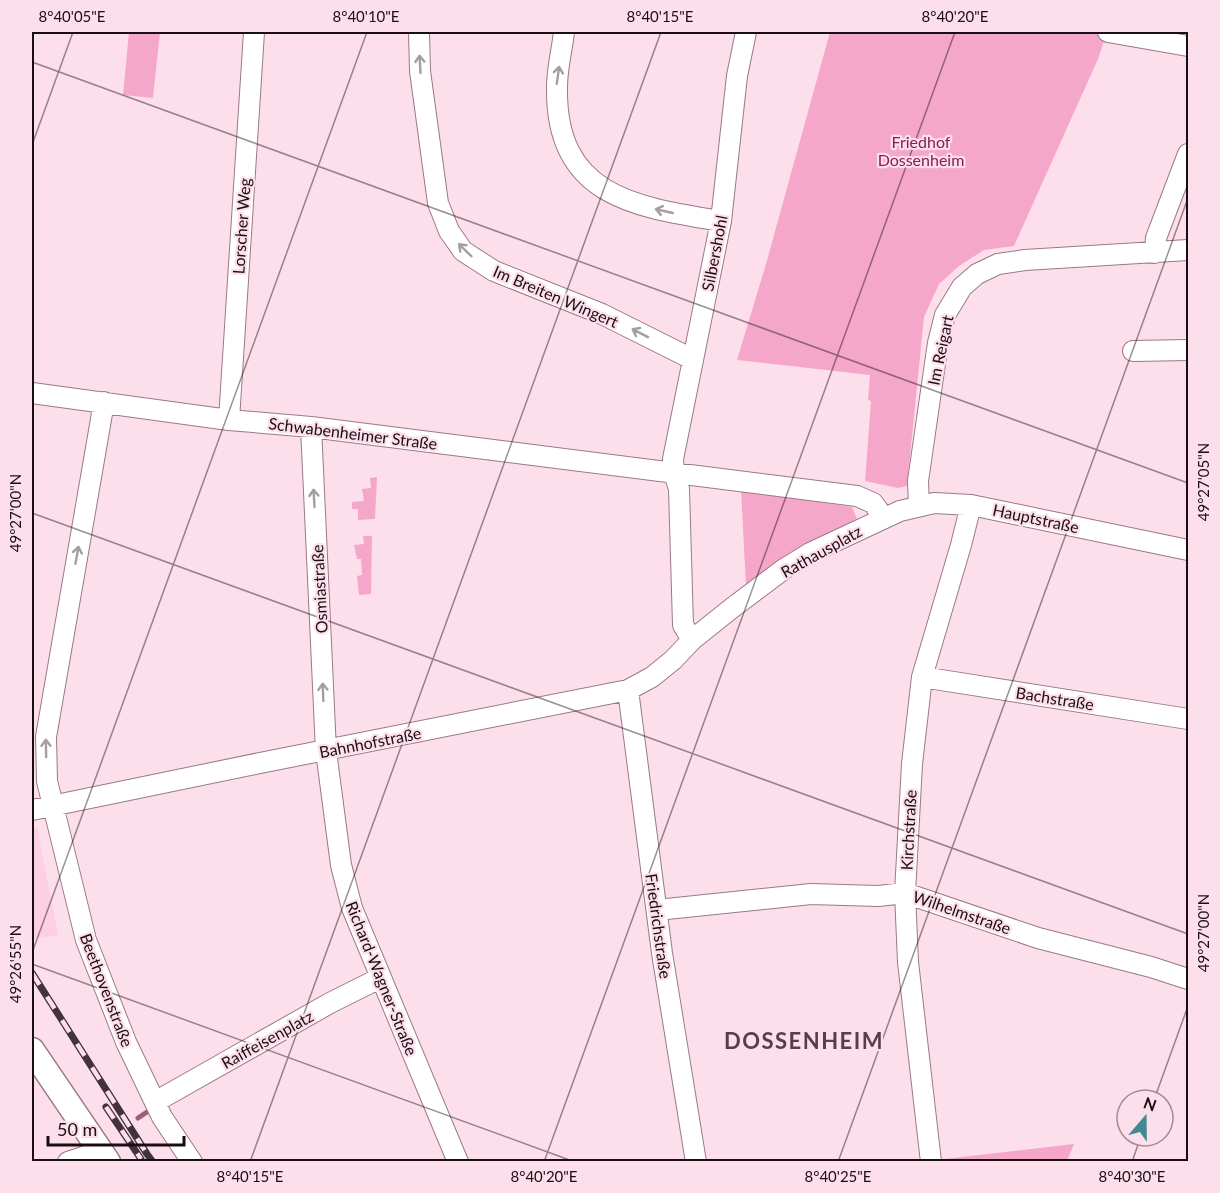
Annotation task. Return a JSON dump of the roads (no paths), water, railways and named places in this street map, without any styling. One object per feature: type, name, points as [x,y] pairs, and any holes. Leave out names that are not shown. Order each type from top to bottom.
[{"type":"main road","points":[[32,1050],[104,1156]]},
{"type":"street","name":"Lorscher Weg","points":[[229,420],[254,32]]},
{"type":"street","name":"Im Breiten Wingert","points":[[419,32],[420,71],[438,203],[449,231],[463,251],[494,271],[603,314],[692,359]]},
{"type":"street","points":[[564,32],[557,85],[557,111],[570,155],[582,172],[610,193],[635,204],[665,212],[721,221]]},
{"type":"street","name":"Silbershohl","points":[[674,472],[673,459],[721,221],[737,76],[746,32]]},
{"type":"street","points":[[1108,32],[1188,46]]},
{"type":"street","points":[[1155,253],[1156,237],[1188,154]]},
{"type":"street","name":"Im Reigart","points":[[919,506],[918,481],[938,343],[945,315],[962,287],[977,274],[998,264],[1016,261],[1188,250]]},
{"type":"street","points":[[1133,351],[1188,350]]},
{"type":"street","name":"Schwabenheimer Straße","points":[[32,393],[229,420],[674,472]]},
{"type":"street","name":"Beethovenstraße","points":[[104,402],[46,737],[47,781],[86,940],[126,1042],[162,1117],[192,1161]]},
{"type":"street","name":"Osmiastraße","points":[[311,428],[326,751]]},
{"type":"street","points":[[674,472],[679,489],[683,625],[692,640]]},
{"type":"street","name":"Rathausplatz","points":[[674,472],[857,496],[873,503],[884,518],[810,553],[784,569],[692,640]]},
{"type":"street","name":"Hauptstraße","points":[[884,518],[919,506],[949,502],[1188,550]]},
{"type":"street","name":"Kirchstraße","points":[[932,1161],[908,962],[905,893],[912,764],[922,678],[971,505]]},
{"type":"street","name":"Bahnhofstraße","points":[[32,810],[628,690],[652,677],[692,640]]},
{"type":"street","name":"Bachstraße","points":[[922,678],[1188,719]]},
{"type":"street","name":"Friedrichstraße","points":[[628,690],[662,953],[696,1161]]},
{"type":"street","name":"Richard-Wagner-Straße","points":[[326,751],[341,865],[352,908],[458,1161]]},
{"type":"street","name":"Wilhelmstraße","points":[[657,910],[811,894],[878,896],[905,893],[1038,938],[1151,967],[1188,979]]},
{"type":"street","name":"Raiffeisenplatz","points":[[155,1101],[380,978]]},
{"type":"street","points":[[69,1161],[104,1156]]},
{"type":"waterway","points":[[138,1118],[147,1112]]},
{"type":"railway","points":[[32,973],[153,1162]]},
{"type":"railway","points":[[106,1107],[141,1159]]},
{"type":"district","name":"DOSSENHEIM","points":[[804,1040]]},
{"type":"park label","name":"Friedhof Dossenheim","points":[[921,150]]}]
